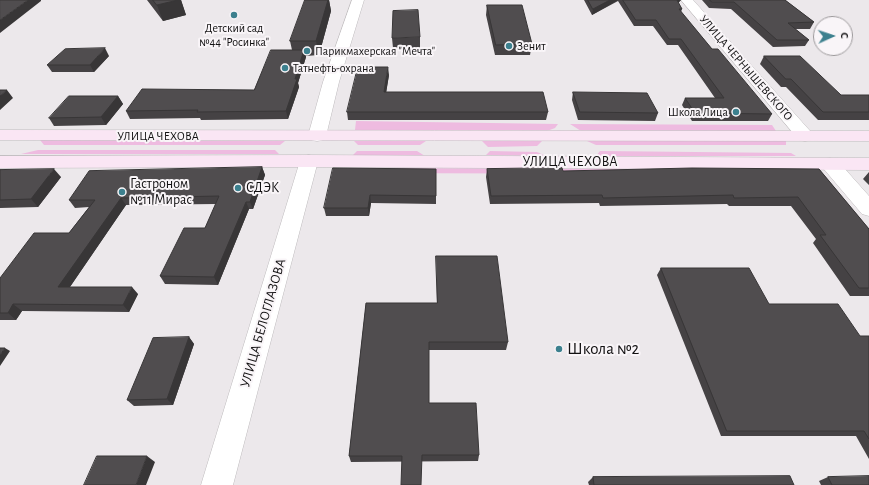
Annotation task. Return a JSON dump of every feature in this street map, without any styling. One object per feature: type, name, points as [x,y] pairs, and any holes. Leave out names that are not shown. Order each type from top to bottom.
[{"type":"main road","name":"УЛИЦА ЧЕХОВА","points":[[0,135],[869,136]]},
{"type":"main road","points":[[309,161],[317,136]]},
{"type":"main road","points":[[805,136],[830,164]]},
{"type":"main road","name":"УЛИЦА ЧЕХОВА","points":[[0,162],[309,161],[869,164]]},
{"type":"street","points":[[317,136],[331,82],[358,0]]},
{"type":"street","name":"УЛИЦА ЧЕРНЫШЕВСКОГО","points":[[687,0],[805,136]]},
{"type":"street","name":"УЛИЦА БЕЛОГЛАЗОВА","points":[[217,485],[309,161]]},
{"type":"street","points":[[830,164],[869,209]]},
{"type":"shaded area","points":[[356,121],[558,124],[555,128],[547,131],[355,130]]},
{"type":"shaded area","points":[[570,124],[772,125],[776,131],[581,131]]},
{"type":"shaded area","points":[[40,140],[285,141],[280,145],[44,145]]},
{"type":"shaded area","points":[[354,141],[426,141],[420,145],[358,145]]},
{"type":"shaded area","points":[[482,141],[542,141],[537,146],[488,147]]},
{"type":"shaded area","points":[[587,141],[786,141],[786,145],[596,145]]},
{"type":"shaded area","points":[[38,150],[275,150],[279,154],[21,154]]},
{"type":"shaded area","points":[[357,151],[417,151],[425,156],[352,156]]},
{"type":"shaded area","points":[[490,151],[537,152],[546,156],[486,155]]},
{"type":"shaded area","points":[[600,151],[791,153],[796,156],[596,156]]},
{"type":"shaded area","points":[[349,168],[688,169],[690,174],[347,173]]},
{"type":"building","points":[[0,0],[28,0],[0,20]]},
{"type":"building","points":[[153,0],[178,0],[157,5]]},
{"type":"building","points":[[305,0],[328,0],[316,41],[290,41]]},
{"type":"building","points":[[588,0],[610,0],[593,9]]},
{"type":"building","points":[[623,0],[677,0],[682,9],[679,9],[712,49],[718,49],[772,114],[695,113],[685,98],[724,98],[681,39],[669,39],[656,20],[636,20]]},
{"type":"building","points":[[710,0],[785,0],[813,21],[788,23],[809,40],[777,40],[734,2],[712,2]]},
{"type":"building","points":[[487,5],[522,5],[532,44],[496,45]]},
{"type":"building","points":[[418,10],[420,37],[392,38],[393,11]]},
{"type":"building","points":[[105,48],[90,65],[47,65],[65,49]]},
{"type":"building","points":[[271,50],[304,50],[295,79],[297,79],[286,111],[126,111],[142,89],[254,90]]},
{"type":"building","points":[[764,56],[800,56],[841,95],[869,95],[869,112],[823,112],[791,79],[786,79]]},
{"type":"building","points":[[358,67],[388,67],[384,92],[543,92],[548,112],[347,112]]},
{"type":"building","points":[[0,90],[7,90],[0,96]]},
{"type":"building","points":[[573,92],[647,93],[658,113],[580,112]]},
{"type":"building","points":[[69,96],[118,96],[101,117],[49,118]]},
{"type":"building","points":[[262,167],[250,202],[246,202],[214,277],[160,276],[184,228],[205,228],[219,196],[121,198],[58,287],[132,287],[123,305],[13,304],[8,313],[0,313],[0,278],[34,233],[69,233],[95,200],[69,200],[89,171]]},
{"type":"building","points":[[333,168],[436,169],[436,196],[370,195],[368,208],[324,208]]},
{"type":"building","points":[[562,168],[563,171],[692,168],[819,169],[869,229],[869,288],[859,288],[820,235],[826,235],[798,197],[734,198],[733,195],[603,198],[602,195],[491,196],[487,169]]},
{"type":"building","points":[[54,169],[31,199],[0,200],[0,170]]},
{"type":"building","points":[[436,256],[497,256],[508,342],[429,342],[429,403],[476,403],[479,455],[422,455],[421,485],[401,485],[402,456],[349,456],[366,303],[437,303]]},
{"type":"building","points":[[661,268],[749,268],[769,304],[838,304],[860,336],[869,336],[869,439],[864,431],[727,431]]},
{"type":"building","points":[[189,337],[167,399],[127,400],[153,338]]},
{"type":"building","points":[[0,348],[5,348],[0,355]]},
{"type":"building","points":[[97,456],[147,456],[136,485],[84,485]]},
{"type":"building","points":[[790,476],[794,485],[594,485],[593,477]]},
{"type":"building","points":[[869,476],[869,485],[832,485],[828,477]]},
{"type":"place","name":"Детский сад №44 \"Росинка\"","points":[[234,15]]},
{"type":"place","name":"Зенит","points":[[509,46]]},
{"type":"place","name":"Парикмахерская \"Мечта\"","points":[[307,51]]},
{"type":"place","name":"Татнефть-охрана","points":[[285,68]]},
{"type":"place","name":"Школа Лица","points":[[736,112]]},
{"type":"place","name":"СДЭК","points":[[238,188]]},
{"type":"place","name":"Гастроном №11 Мирас","points":[[122,192]]},
{"type":"place","name":"Школа №2","points":[[559,349]]}]
